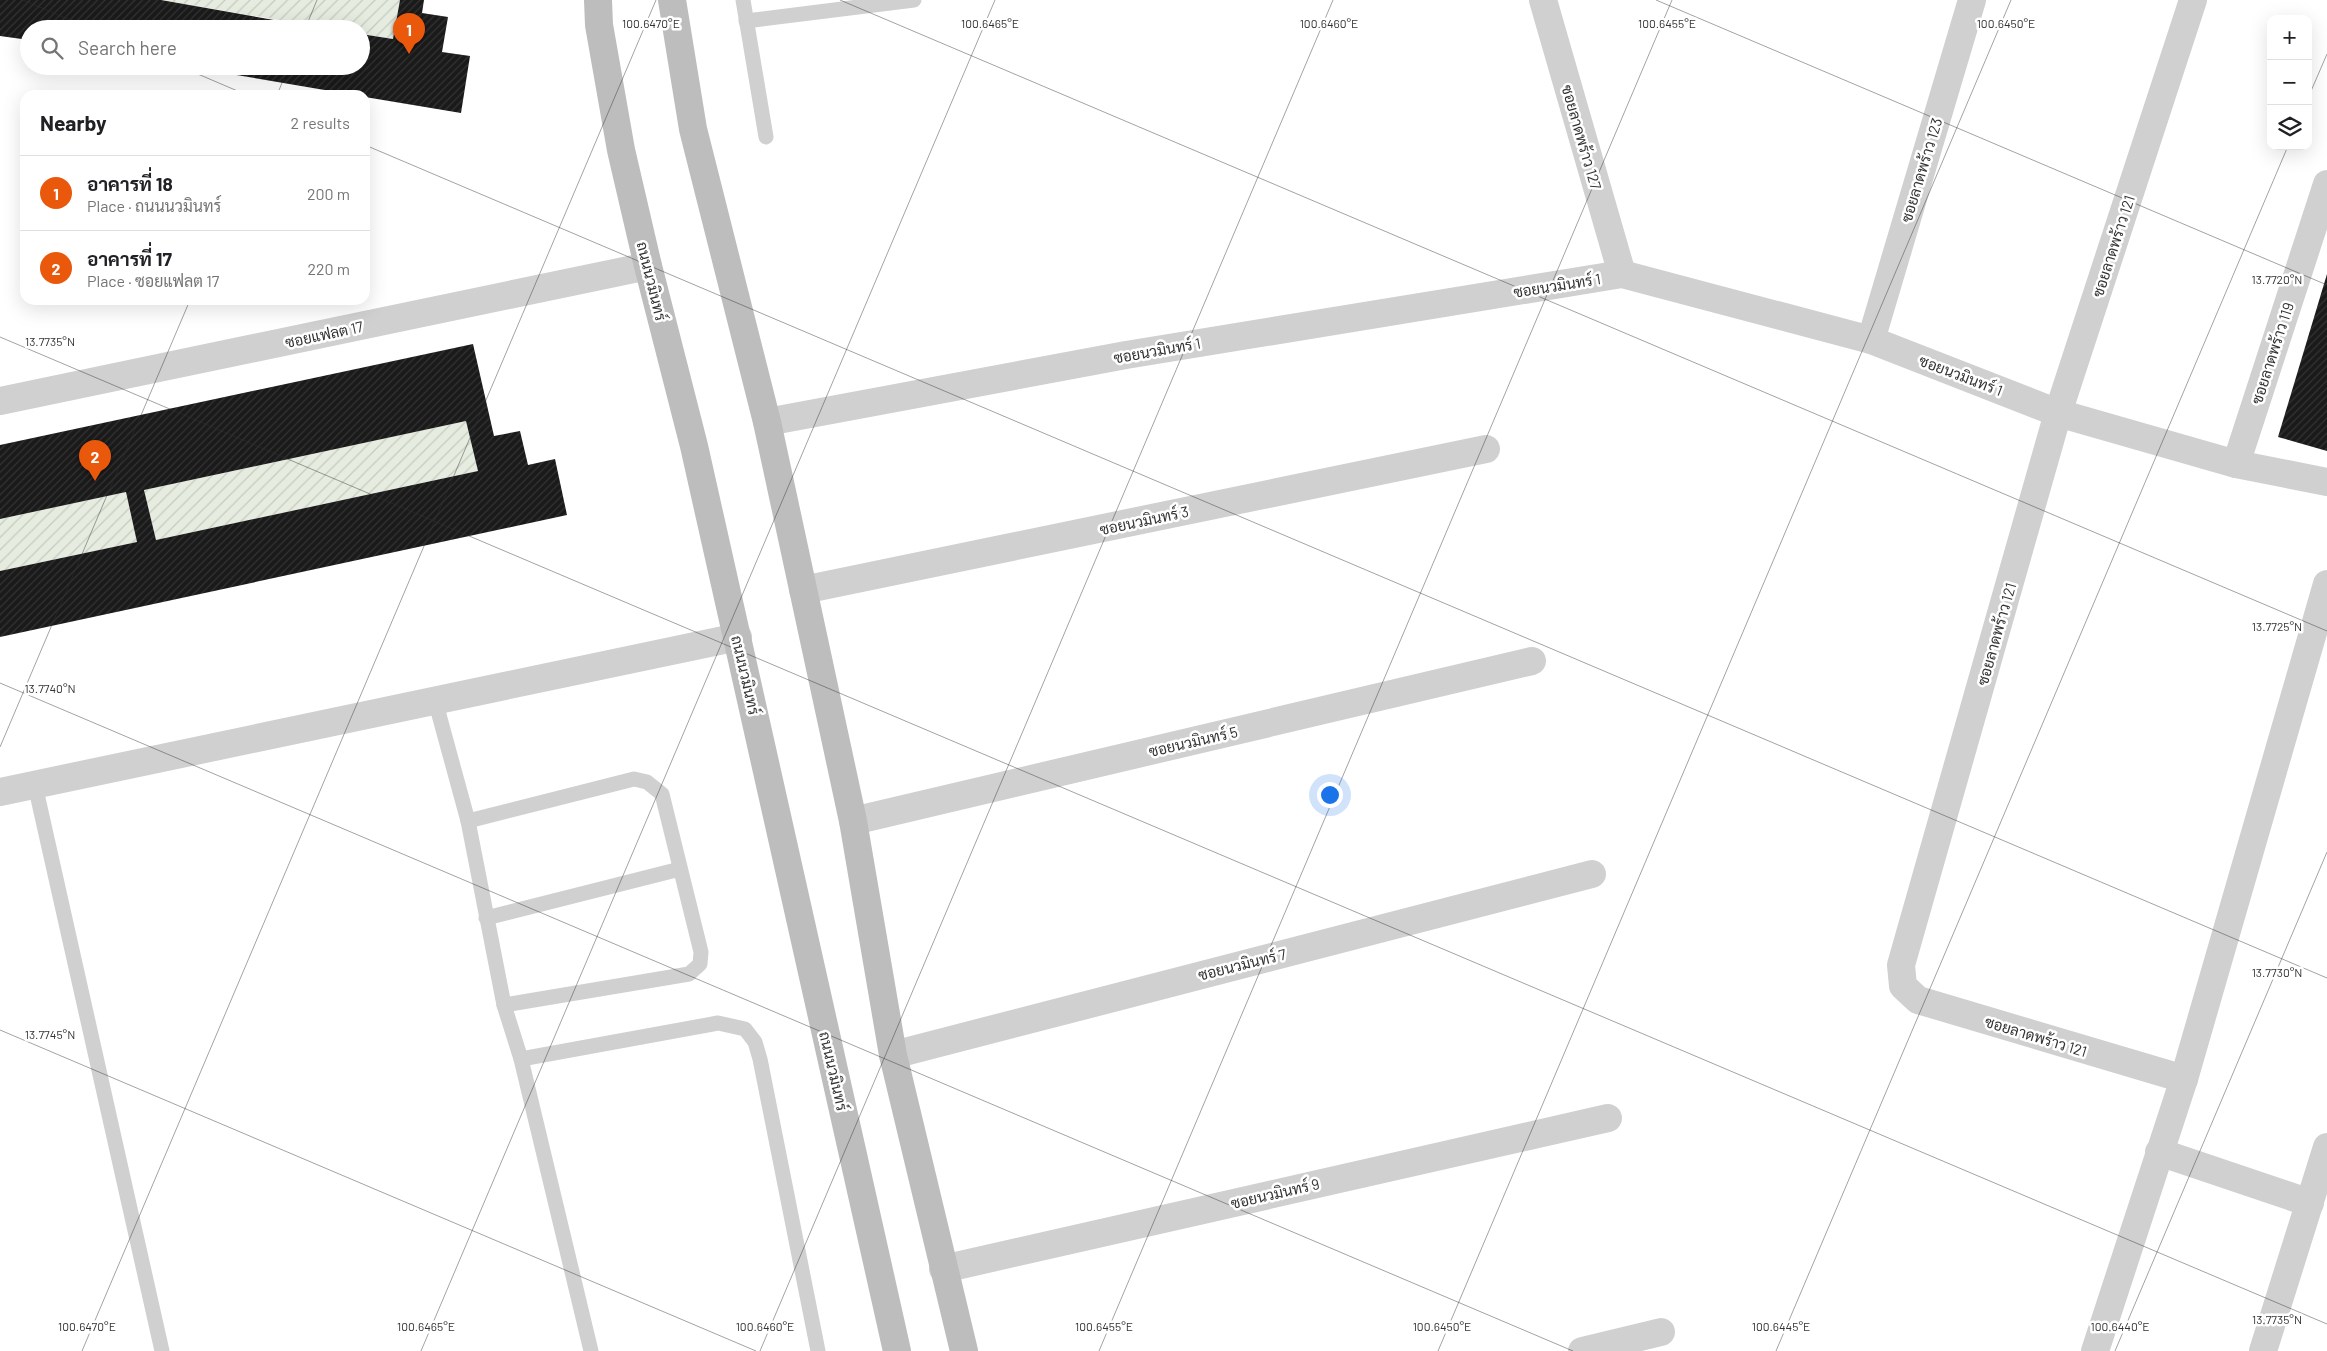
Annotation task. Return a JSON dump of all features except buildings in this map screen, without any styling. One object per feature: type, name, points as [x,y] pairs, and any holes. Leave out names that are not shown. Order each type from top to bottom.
[{"type":"main road","name":"ถนนนวมินทร์","points":[[598,0],[599,25],[621,150],[648,266],[694,446],[738,637],[897,1351]]},
{"type":"main road","points":[[672,0],[693,129],[767,422],[854,821],[893,1055],[964,1351]]},
{"type":"street","name":"ซอยลาดพร้าว 127","points":[[1543,0],[1622,274]]},
{"type":"street","name":"ซอยลาดพร้าว 123","points":[[1871,340],[1972,0]]},
{"type":"street","name":"ซอยลาดพร้าว 121","points":[[2184,1079],[1918,1000],[1903,986],[1901,965],[2058,413],[2193,0]]},
{"type":"street","name":"ซอยลาดพร้าว 119","points":[[2236,464],[2327,184]]},
{"type":"street","name":"ซอยแฟลต 17","points":[[0,401],[648,266]]},
{"type":"street","name":"ซอยนวมินทร์ 1","points":[[767,422],[1126,355],[1622,274],[1871,340],[2058,413],[2236,464],[2327,482]]},
{"type":"street","name":"ซอยนวมินทร์ 3","points":[[803,590],[1486,450]]},
{"type":"street","points":[[2095,1351],[2184,1079],[2327,584]]},
{"type":"street","points":[[0,792],[738,637]]},
{"type":"street","name":"ซอยนวมินทร์ 5","points":[[854,821],[1532,661]]},
{"type":"street","name":"ซอยนวมินทร์ 7","points":[[893,1055],[1592,874]]},
{"type":"street","name":"ซอยนวมินทร์ 9","points":[[943,1268],[1608,1118]]},
{"type":"street","points":[[2263,1351],[2327,1147]]},
{"type":"street","points":[[2159,1152],[2310,1203]]},
{"type":"street","points":[[1582,1351],[1661,1332]]},
{"type":"lane","points":[[743,0],[766,137]]},
{"type":"lane","points":[[746,20],[914,0]]},
{"type":"lane","points":[[435,700],[468,821],[504,1006],[521,1059],[591,1351]]},
{"type":"lane","points":[[468,821],[637,778],[647,782],[662,794],[701,952],[700,964],[689,974],[504,1006]]},
{"type":"lane","points":[[35,785],[162,1351]]},
{"type":"lane","points":[[486,918],[680,869]]},
{"type":"lane","points":[[521,1059],[718,1023],[745,1029],[755,1042],[760,1060],[818,1351]]},
{"type":"shaded area","points":[[161,0],[400,0],[393,39],[370,35],[370,20],[278,20]]},
{"type":"shaded area","points":[[466,421],[478,471],[156,540],[144,490]]},
{"type":"shaded area","points":[[126,492],[137,542],[0,571],[0,519]]},
{"type":"place","name":"อาคารที่ 18","points":[[409,54]]},
{"type":"place","name":"อาคารที่ 17","points":[[95,481]]}]
